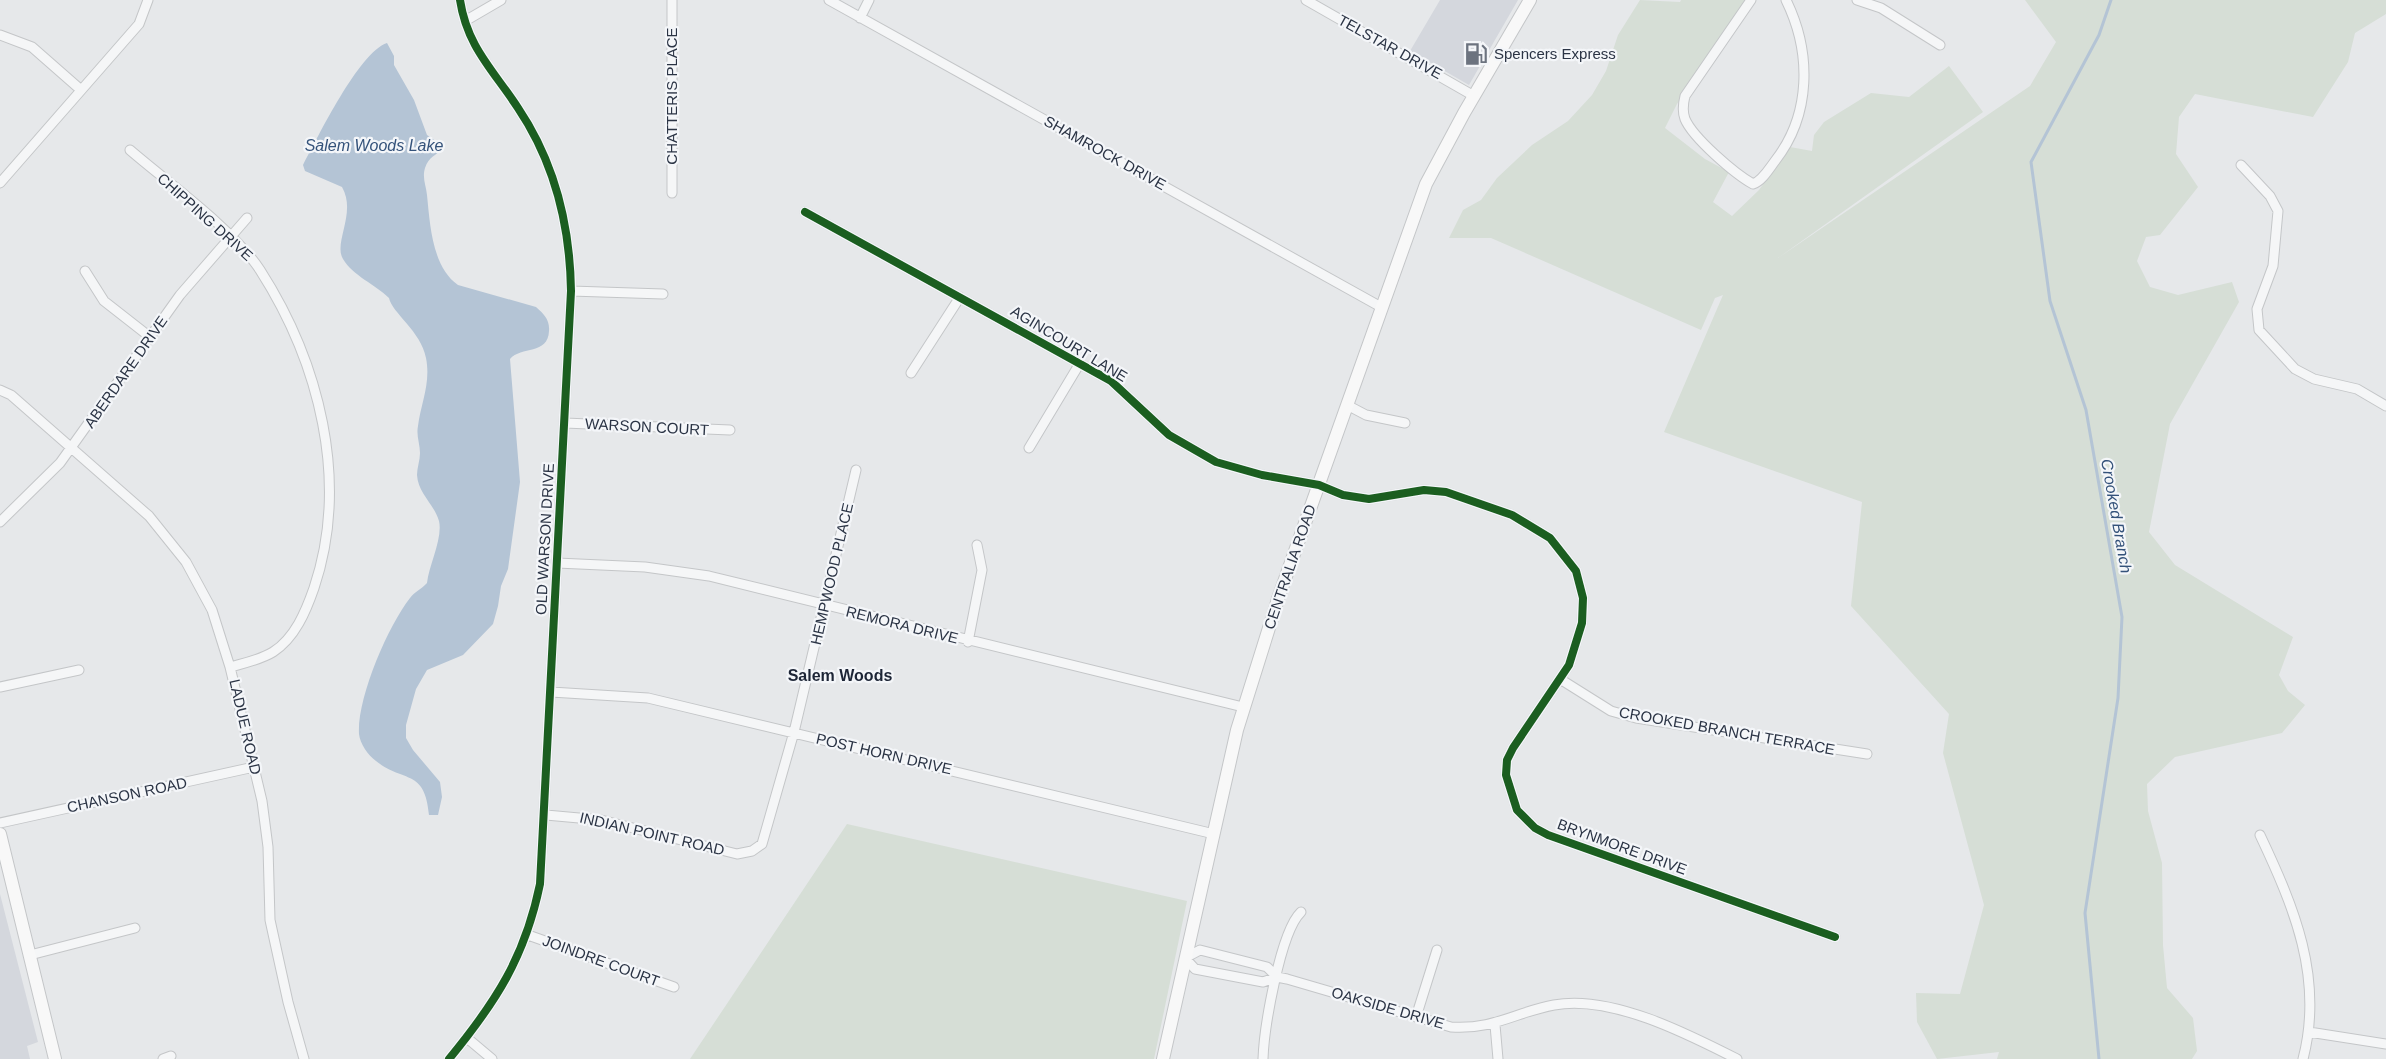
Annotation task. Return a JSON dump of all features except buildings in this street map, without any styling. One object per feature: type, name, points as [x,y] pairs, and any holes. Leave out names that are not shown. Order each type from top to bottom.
[{"type":"main road","name":"CENTRALIA ROAD","points":[[1163,1059],[1243,707],[1319,485],[1426,184],[1530,0]]},
{"type":"main road","points":[[0,834],[55,1059]]},
{"type":"street","points":[[0,183],[139,24],[148,0]]},
{"type":"street","name":"OLD WARSON DRIVE","points":[[449,1059],[504,986],[528,935],[540,884],[546,815],[572,291],[568,242],[553,176],[518,107],[475,48],[460,0]]},
{"type":"street","points":[[465,21],[501,0]]},
{"type":"street","name":"CHATTERIS PLACE","points":[[672,0],[672,192]]},
{"type":"street","name":"SHAMROCK DRIVE","points":[[829,0],[1381,307]]},
{"type":"street","points":[[860,18],[869,0]]},
{"type":"street","name":"TELSTAR DRIVE","points":[[1306,0],[1474,96]]},
{"type":"street","points":[[1751,0],[1685,96],[1683,110],[1688,124],[1707,145],[1753,184],[1762,177],[1791,140],[1801,110],[1804,92],[1802,56],[1798,30],[1786,0]]},
{"type":"street","points":[[1857,0],[1881,8],[1940,45]]},
{"type":"street","points":[[0,35],[19,41],[45,56],[81,90]]},
{"type":"street","name":"CHIPPING DRIVE","points":[[130,150],[230,236],[261,271],[300,348],[319,406],[328,473],[324,550],[304,614],[292,633],[273,652],[230,667]]},
{"type":"street","points":[[2241,165],[2270,196],[2278,211],[2273,266],[2257,309],[2259,330],[2295,369],[2314,379],[2357,389],[2386,406]]},
{"type":"street","name":"AGINCOURT LANE","points":[[804,212],[1080,363],[1127,394],[1169,435],[1200,455],[1237,469],[1319,485]]},
{"type":"street","name":"ABERDARE DRIVE","points":[[0,522],[41,484],[72,448],[150,337],[230,236],[247,218]]},
{"type":"street","points":[[85,271],[104,301],[150,337]]},
{"type":"street","points":[[572,291],[663,294]]},
{"type":"street","points":[[911,374],[960,297]]},
{"type":"street","points":[[1029,448],[1080,363]]},
{"type":"street","name":"LADUE ROAD","points":[[0,390],[11,395],[149,516],[186,562],[212,610],[230,667],[254,767],[266,827],[270,920],[288,1002],[304,1059]]},
{"type":"street","points":[[1347,405],[1366,415],[1405,423]]},
{"type":"street","name":"WARSON COURT","points":[[565,423],[730,430]]},
{"type":"street","name":"HEMPWOOD PLACE","points":[[757,849],[766,837],[794,732],[856,470]]},
{"type":"street","name":"BRYNMORE DRIVE","points":[[1319,485],[1343,495],[1369,499],[1424,490],[1446,492],[1512,516],[1550,538],[1576,571],[1583,598],[1582,623],[1577,646],[1560,679],[1507,760],[1508,788],[1523,819],[1548,835],[1835,937]]},
{"type":"street","points":[[968,642],[982,570],[977,545]]},
{"type":"street","name":"REMORA DRIVE","points":[[557,563],[677,570],[1243,707]]},
{"type":"street","points":[[0,687],[79,669]]},
{"type":"street","name":"CROOKED BRANCH TERRACE","points":[[1560,679],[1611,711],[1636,718],[1867,754]]},
{"type":"street","name":"POST HORN DRIVE","points":[[551,692],[648,698],[1214,834]]},
{"type":"street","name":"CHANSON ROAD","points":[[0,823],[254,767]]},
{"type":"street","name":"INDIAN POINT ROAD","points":[[546,815],[602,820],[737,854],[757,849]]},
{"type":"street","points":[[2260,835],[2288,895],[2302,938],[2310,1012],[2309,1032],[2303,1059]]},
{"type":"street","points":[[1263,1059],[1277,977],[1289,930],[1301,912]]},
{"type":"street","points":[[30,955],[135,928]]},
{"type":"street","name":"JOINDRE COURT","points":[[528,935],[674,987]]},
{"type":"street","name":"OAKSIDE DRIVE","points":[[1277,977],[1263,982],[1195,969],[1185,958],[1200,950],[1267,967],[1277,977],[1451,1027],[1479,1028],[1495,1025],[1552,1005],[1589,1002],[1647,1020],[1737,1059]]},
{"type":"street","points":[[1416,1017],[1437,950]]},
{"type":"street","points":[[1495,1025],[1498,1059]]},
{"type":"street","points":[[2309,1032],[2386,1044]]},
{"type":"street","points":[[467,1038],[492,1059]]},
{"type":"shaded area","points":[[1440,0],[1518,0],[1469,85],[1410,51]]},
{"type":"shaded area","points":[[1640,0],[1680,2],[1681,0],[1745,0],[1677,104],[1665,128],[1705,159],[1729,172],[1713,202],[1732,216],[1759,190],[1790,147],[1812,151],[1814,135],[1824,122],[1871,93],[1909,97],[1949,66],[1983,112],[1778,258],[2030,86],[2056,42],[2025,0],[2386,0],[2386,14],[2355,33],[2348,62],[2313,117],[2195,94],[2179,117],[2176,154],[2198,187],[2160,235],[2146,237],[2137,261],[2150,287],[2178,295],[2232,282],[2239,302],[2170,424],[2149,532],[2175,565],[2293,637],[2279,675],[2288,691],[2305,705],[2282,733],[2175,757],[2147,784],[2148,811],[2162,863],[2163,945],[2167,988],[2193,1018],[2197,1051],[2192,1059],[1997,1059],[1999,1052],[1937,1059],[1917,1022],[1916,993],[1960,994],[1984,905],[1943,753],[1949,714],[1851,606],[1862,502],[1664,432],[1723,295],[1715,298],[1701,330],[1491,238],[1449,238],[1463,210],[1481,200],[1497,178],[1532,145],[1568,121],[1592,95],[1606,71],[1618,35]]},
{"type":"shaded area","points":[[847,824],[1187,901],[1154,1059],[690,1059]]},
{"type":"shaded area","points":[[0,894],[38,1042],[27,1046],[30,1059],[0,1059]]},
{"type":"water","name":"Salem Woods Lake","points":[[387,43],[394,56],[394,65],[414,100],[427,135],[443,148],[429,161],[424,175],[431,231],[443,267],[458,285],[536,307],[549,324],[544,344],[510,359],[520,482],[508,569],[501,586],[493,624],[463,655],[427,670],[416,689],[406,725],[406,738],[413,750],[440,782],[442,797],[438,815],[429,815],[427,800],[418,783],[386,768],[373,759],[363,745],[359,734],[363,702],[376,663],[401,610],[427,583],[439,535],[439,521],[420,487],[417,475],[420,453],[418,429],[427,376],[426,358],[419,339],[395,310],[389,298],[352,270],[343,259],[341,245],[347,207],[342,187],[305,171],[303,165],[352,78],[376,50]]},
{"type":"waterway","name":"Crooked Branch","points":[[2099,1059],[2085,913],[2118,698],[2122,617],[2086,410],[2050,301],[2031,162],[2099,35],[2111,0]]},
{"type":"cycle path","points":[[449,1059],[481,1018],[506,978],[526,934],[540,884],[571,291],[568,242],[551,173],[531,129],[475,45],[460,0]]},
{"type":"cycle path","points":[[805,212],[1111,381],[1169,435],[1216,462],[1262,475],[1319,485],[1343,495],[1369,499],[1424,490],[1446,492],[1512,515],[1550,538],[1576,571],[1583,598],[1582,623],[1569,665],[1507,760],[1506,775],[1517,810],[1535,828],[1548,835],[1835,937]]},
{"type":"place","name":"Spencers Express","points":[[1476,54]]},
{"type":"district","name":"Salem Woods","points":[[840,675]]}]
